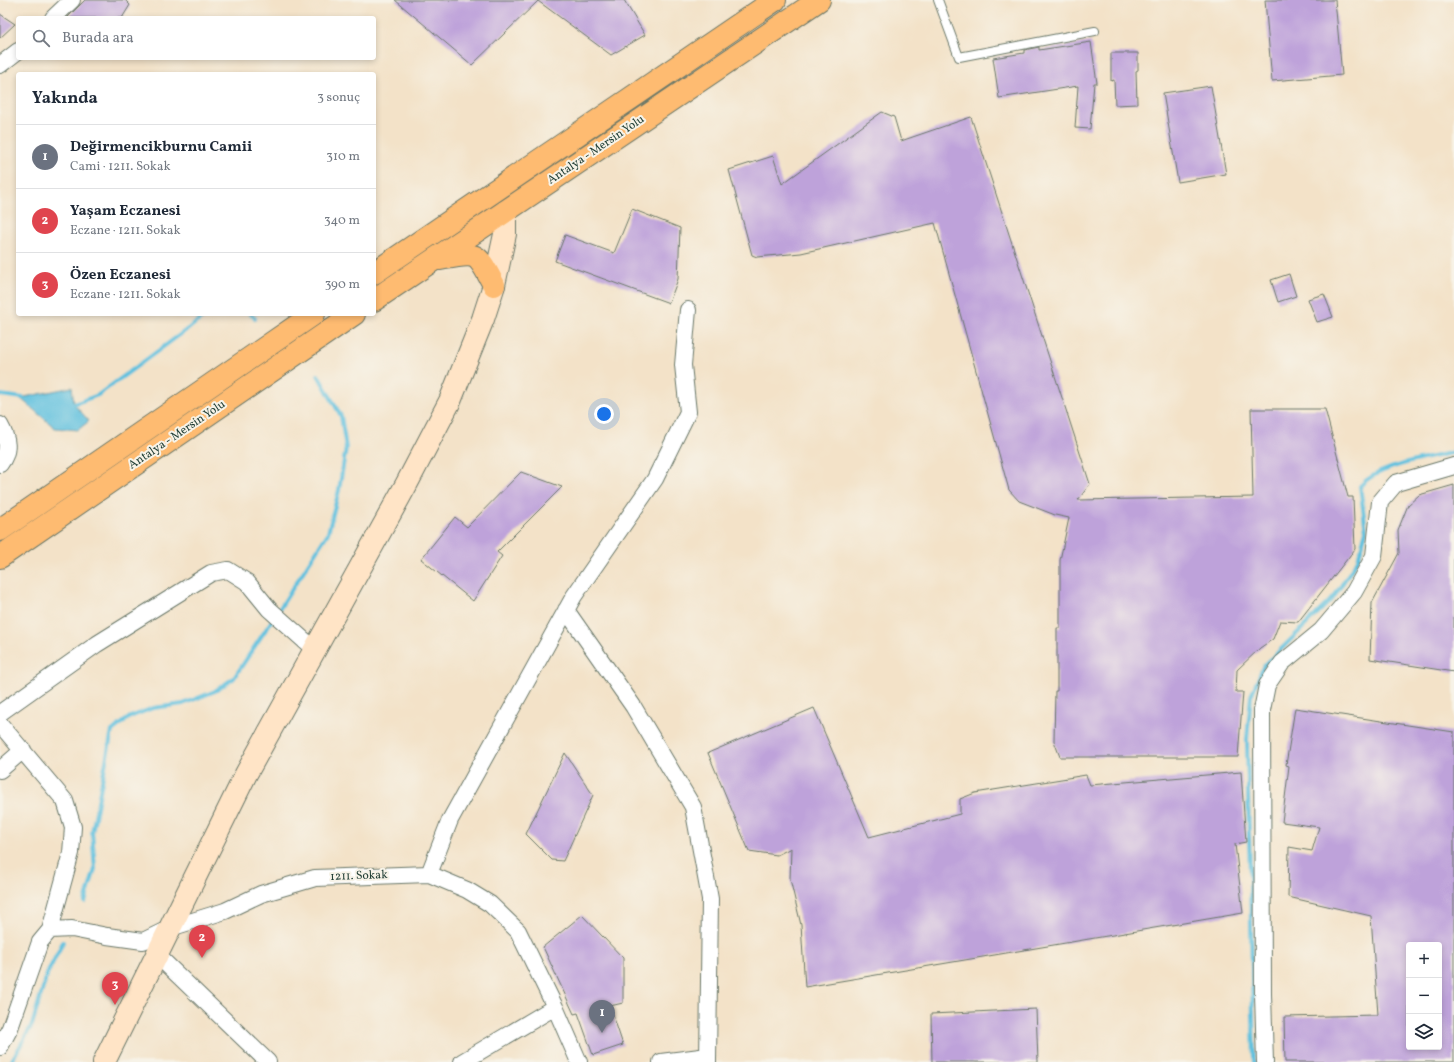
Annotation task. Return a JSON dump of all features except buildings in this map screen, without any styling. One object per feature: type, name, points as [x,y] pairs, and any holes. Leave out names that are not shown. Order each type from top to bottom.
[{"type":"highway","name":"Antalya - Mersin Yolu","points":[[376,272],[775,0]]},
{"type":"highway","name":"Antalya - Mersin Yolu","points":[[376,299],[819,0]]},
{"type":"highway","points":[[493,191],[505,212]]},
{"type":"highway","points":[[431,261],[467,254],[475,256],[480,259],[494,286]]},
{"type":"highway","name":"Antalya - Mersin Yolu","points":[[0,530],[311,316]]},
{"type":"highway","name":"Antalya - Mersin Yolu","points":[[0,557],[351,316]]},
{"type":"street","points":[[55,16],[72,0]]},
{"type":"street","points":[[0,65],[16,53]]},
{"type":"street","points":[[104,1062],[246,774],[406,485],[450,401],[483,319],[494,286],[504,234],[505,212]]},
{"type":"street","points":[[429,874],[450,820],[566,610],[654,479],[688,412],[683,365],[688,310]]},
{"type":"street","points":[[0,425],[7,437],[7,455],[0,464]]},
{"type":"street","points":[[1265,1062],[1263,994],[1262,710],[1267,685],[1282,663],[1322,631],[1354,592],[1374,556],[1380,502],[1396,483],[1454,466]]},
{"type":"street","points":[[0,713],[97,644],[211,573],[228,570],[247,582],[269,609],[315,650]]},
{"type":"street","points":[[566,610],[633,706],[693,808],[710,899],[708,1059],[661,1062]]},
{"type":"street","points":[[0,724],[65,801],[73,826],[71,853],[50,930],[40,942],[10,1028],[0,1047]]},
{"type":"street","points":[[0,770],[22,750]]},
{"type":"street","name":"1211. Sokak","points":[[50,930],[72,929],[143,941],[170,928],[226,911],[261,894],[315,878],[429,874],[467,890],[490,904],[518,932],[556,1006],[579,1062]]},
{"type":"street","points":[[157,955],[268,1062]]},
{"type":"street","points":[[462,1062],[556,1006]]},
{"type":"lane","points":[[938,0],[959,56],[1095,31]]},
{"type":"water","points":[[72,387],[74,404],[89,421],[78,430],[55,428],[20,398]]},
{"type":"waterway","points":[[70,404],[74,404],[98,395],[205,316]]},
{"type":"waterway","points":[[278,611],[328,533],[339,490],[346,448],[341,416],[318,375]]},
{"type":"waterway","points":[[0,395],[23,398]]},
{"type":"waterway","points":[[1254,1062],[1247,740],[1251,696],[1263,667],[1334,597],[1358,559],[1366,531],[1360,486],[1368,479],[1391,468],[1454,452]]},
{"type":"waterway","points":[[85,902],[95,869],[92,832],[112,731],[130,717],[153,708],[183,704],[215,691],[234,678],[274,617]]},
{"type":"waterway","points":[[11,1062],[32,1025],[47,974],[63,942]]},
{"type":"place","name":"Yaşam Eczanesi","points":[[202,958]]},
{"type":"place","name":"Özen Eczanesi","points":[[115,1005]]},
{"type":"place","name":"Değirmencikburnu Camii","points":[[602,1033]]}]
